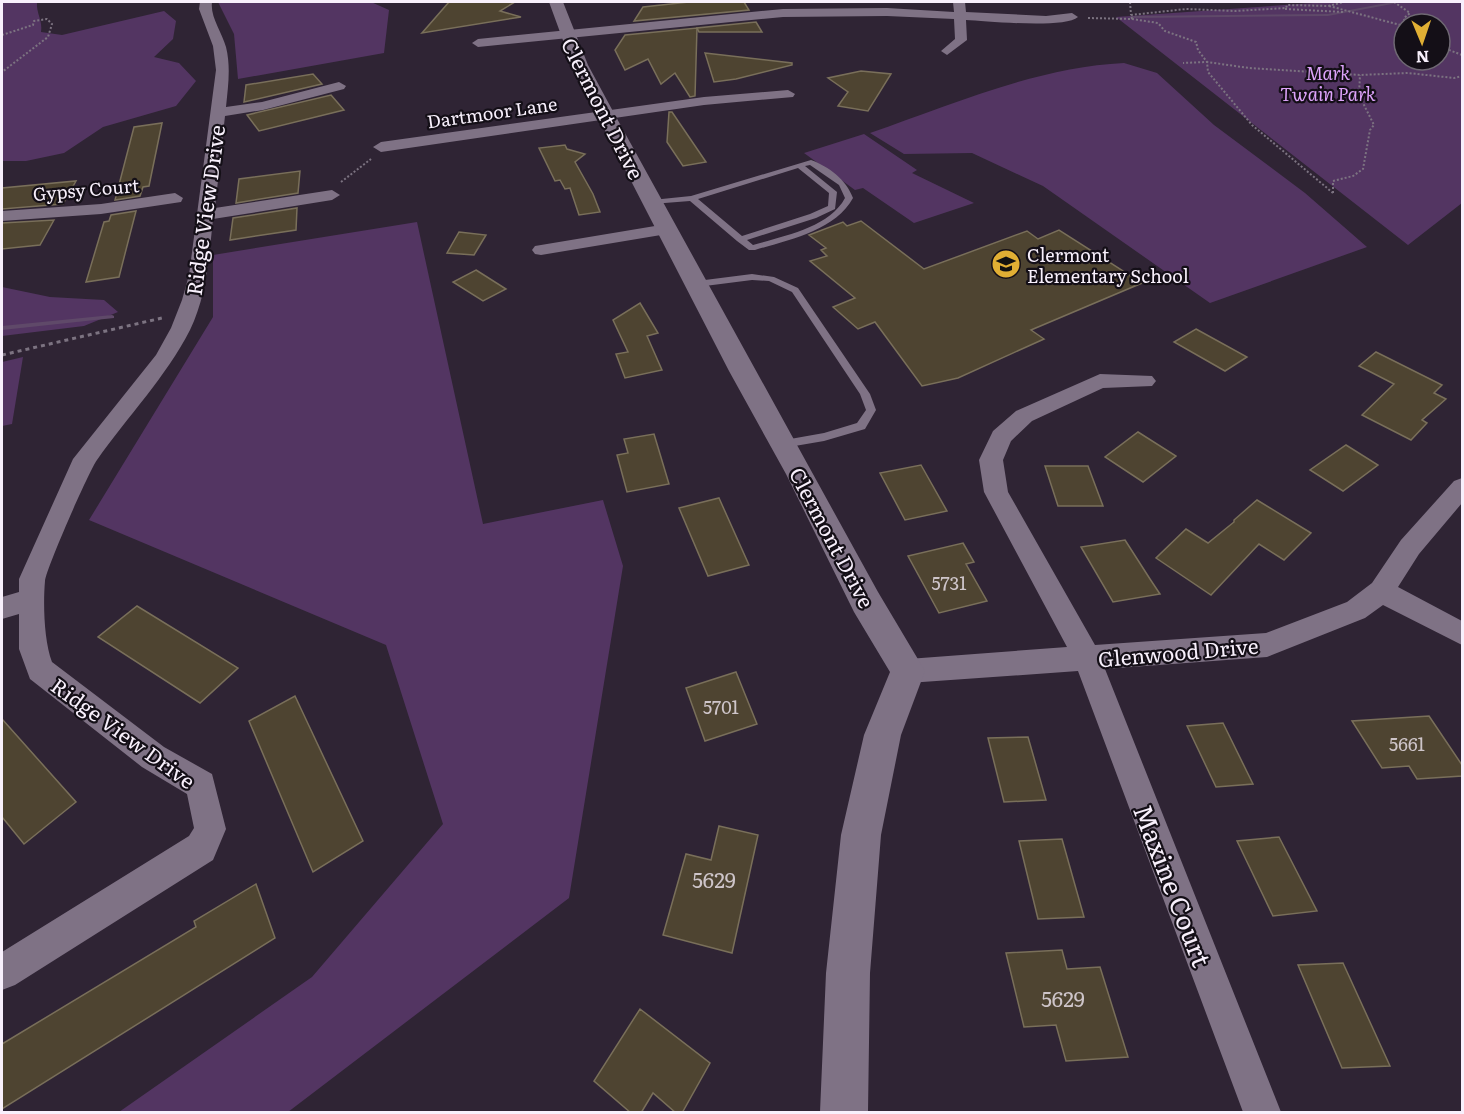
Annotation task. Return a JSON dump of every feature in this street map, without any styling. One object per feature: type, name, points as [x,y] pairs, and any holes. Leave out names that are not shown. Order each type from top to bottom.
[{"type":"street","name":"Ridge View Drive","points":[[2,972],[201,848],[210,829],[201,785],[153,758],[40,670],[33,649],[32,599],[32,579],[85,459],[164,358],[181,328],[194,292],[223,70],[222,56],[205,9],[206,2]]},
{"type":"street","name":"Clermont Drive","points":[[556,2],[566,33],[659,216],[866,602],[908,671]]},
{"type":"street","points":[[947,51],[961,40],[959,2]]},
{"type":"street","points":[[478,43],[824,7],[1046,20],[1072,17]]},
{"type":"street","points":[[218,113],[263,106],[339,86]]},
{"type":"street","name":"Dartmoor Lane","points":[[381,147],[715,100],[788,94]]},
{"type":"street","points":[[205,215],[332,195]]},
{"type":"street","name":"Gypsy Court","points":[[2,216],[101,209],[175,198]]},
{"type":"street","points":[[541,250],[659,216]]},
{"type":"street","name":"Maxine Court","points":[[1145,381],[1100,381],[1024,416],[1001,438],[991,460],[996,492],[1087,658],[1262,1113]]},
{"type":"street","name":"Glenwood Drive","points":[[908,671],[1267,645],[1356,610],[1381,591],[1410,548],[1462,487]]},
{"type":"street","points":[[1381,591],[1462,634]]},
{"type":"street","points":[[2,608],[32,599]]},
{"type":"street","points":[[844,1113],[845,1008],[850,933],[862,836],[880,743],[908,671]]},
{"type":"lane","points":[[659,216],[692,198],[811,162],[845,187],[848,204],[840,214],[828,221],[752,248],[692,198]]},
{"type":"lane","points":[[740,239],[813,216],[832,207],[833,192],[800,166]]},
{"type":"lane","points":[[697,284],[752,277],[771,279],[795,290],[865,394],[872,410],[861,426],[824,437],[783,444]]},
{"type":"path","points":[[1130,2],[1132,17]]},
{"type":"path","points":[[1328,6],[1344,2]]},
{"type":"path","points":[[1394,2],[1409,12]]},
{"type":"path","points":[[1281,9],[1287,5],[1328,6],[1392,21]]},
{"type":"path","points":[[1072,17],[1132,17],[1186,9],[1347,11]]},
{"type":"path","points":[[1132,17],[1158,23],[1165,31],[1196,42],[1198,50],[1207,62],[1208,72],[1252,125],[1333,193],[1333,181],[1353,176],[1363,169],[1370,129],[1374,125],[1362,106],[1356,85],[1360,75]]},
{"type":"path","points":[[2,35],[17,32],[33,25],[34,21],[47,19],[52,24],[48,37],[2,72]]},
{"type":"path","points":[[1183,63],[1207,62],[1249,68],[1360,75],[1408,73],[1454,78],[1462,76]]},
{"type":"path","points":[[332,195],[343,179],[372,159],[381,147]]},
{"type":"path","points":[[2,355],[98,335],[169,316]]},
{"type":"green space","points":[[2,2],[37,2],[41,32],[62,35],[164,11],[176,21],[173,39],[154,57],[179,63],[196,81],[176,106],[103,127],[64,153],[26,161],[2,161]]},
{"type":"green space","points":[[218,2],[371,2],[389,10],[384,53],[238,79],[234,34]]},
{"type":"green space","name":"Mark Twain Park","points":[[1328,2],[1462,2],[1462,203],[1408,245],[1116,17]]},
{"type":"green space","points":[[1124,63],[1157,73],[1214,125],[1305,193],[1367,247],[1210,303],[1043,186],[972,153],[904,154],[870,133],[1027,80],[1091,66]]},
{"type":"green space","points":[[864,134],[917,170],[912,173],[974,203],[914,223],[863,188],[855,190],[804,153]]},
{"type":"green space","points":[[417,222],[483,524],[603,500],[623,566],[569,898],[288,1112],[119,1112],[312,977],[443,824],[386,645],[89,520],[213,317],[213,255]]},
{"type":"green space","points":[[2,287],[50,297],[104,300],[118,312],[84,326],[2,336]]},
{"type":"green space","points":[[23,357],[12,424],[2,426],[2,362]]},
{"type":"building","points":[[449,2],[515,2],[500,11],[521,17],[422,33]]},
{"type":"building","points":[[689,2],[744,2],[749,10],[634,21],[643,7]]},
{"type":"building","points":[[756,22],[762,32],[699,32],[697,28]]},
{"type":"building","points":[[697,28],[695,96],[690,97],[675,73],[661,84],[648,59],[625,70],[615,50],[625,35]]},
{"type":"building","points":[[705,53],[792,63],[792,65],[714,82]]},
{"type":"building","points":[[861,71],[891,74],[868,111],[838,106],[848,92],[828,78]]},
{"type":"building","points":[[313,74],[322,84],[244,102],[246,85]]},
{"type":"building","points":[[331,95],[344,110],[259,131],[247,115]]},
{"type":"building","points":[[669,112],[672,112],[706,162],[683,166],[667,142]]},
{"type":"building","points":[[162,123],[149,186],[143,187],[140,196],[115,200],[134,127]]},
{"type":"building","points":[[565,145],[567,149],[585,154],[575,162],[600,212],[579,215],[570,188],[565,189],[560,180],[555,181],[539,148]]},
{"type":"building","points":[[300,171],[298,193],[236,203],[239,179]]},
{"type":"building","points":[[76,181],[63,204],[2,209],[2,188]]},
{"type":"building","points":[[297,208],[296,230],[230,240],[233,218]]},
{"type":"building","points":[[136,211],[119,277],[86,282],[104,222],[109,221],[111,215]]},
{"type":"building","points":[[54,220],[40,245],[2,249],[2,223]]},
{"type":"building","points":[[861,221],[924,269],[1027,231],[1038,239],[1059,230],[1142,283],[1031,330],[1044,339],[958,378],[922,386],[875,322],[858,329],[833,307],[855,298],[810,261],[827,256],[821,250],[826,248],[809,235],[843,222],[847,226]]},
{"type":"building","points":[[459,232],[486,235],[474,255],[447,253]]},
{"type":"building","points":[[476,270],[506,289],[483,301],[453,282]]},
{"type":"building","points":[[640,303],[658,333],[647,336],[662,370],[625,378],[616,354],[628,352],[613,320]]},
{"type":"building","points":[[1196,329],[1247,357],[1225,371],[1174,342]]},
{"type":"building","points":[[1376,352],[1442,385],[1434,393],[1446,399],[1422,420],[1427,423],[1411,440],[1362,415],[1394,384],[1359,366]]},
{"type":"building","points":[[1138,432],[1176,456],[1143,482],[1105,457]]},
{"type":"building","points":[[654,434],[669,484],[627,492],[617,455],[628,453],[624,439]]},
{"type":"building","points":[[1346,445],[1378,465],[1343,491],[1310,470]]},
{"type":"building","points":[[921,465],[947,511],[905,520],[880,473]]},
{"type":"building","points":[[1045,466],[1088,466],[1103,506],[1058,506]]},
{"type":"building","points":[[719,498],[749,565],[708,576],[679,508]]},
{"type":"building","points":[[1257,500],[1311,533],[1284,560],[1259,544],[1211,595],[1156,558],[1186,529],[1208,543]]},
{"type":"building","points":[[1125,540],[1160,594],[1113,602],[1081,547]]},
{"type":"building","points":[[963,543],[974,562],[966,564],[987,601],[939,613],[908,556]]},
{"type":"building","points":[[137,606],[238,668],[200,703],[98,637]]},
{"type":"building","points":[[736,672],[757,724],[705,741],[686,688]]},
{"type":"building","points":[[295,696],[363,841],[313,872],[249,721]]},
{"type":"building","points":[[1429,716],[1462,765],[1462,776],[1417,779],[1409,766],[1382,768],[1352,721]]},
{"type":"building","points":[[2,719],[76,802],[24,844],[2,817]]},
{"type":"building","points":[[1223,723],[1253,784],[1216,787],[1187,726]]},
{"type":"building","points":[[1028,737],[1046,800],[1004,802],[988,738]]},
{"type":"building","points":[[719,826],[758,835],[732,953],[663,935],[686,854],[711,860]]},
{"type":"building","points":[[1279,837],[1317,911],[1273,916],[1237,841]]},
{"type":"building","points":[[1062,839],[1084,917],[1038,919],[1019,841]]},
{"type":"building","points":[[256,884],[275,938],[2,1109],[2,1044],[196,927],[194,921]]},
{"type":"building","points":[[1062,950],[1067,969],[1100,967],[1128,1057],[1066,1061],[1056,1025],[1024,1027],[1006,953]]},
{"type":"building","points":[[1343,963],[1390,1066],[1342,1068],[1298,965]]},
{"type":"building","points":[[640,1009],[710,1063],[682,1113],[676,1113],[653,1093],[641,1113],[631,1113],[594,1081]]},
{"type":"waterway","points":[[1132,17],[1328,15],[1401,2]]},
{"type":"waterway","points":[[2,328],[112,317]]},
{"type":"place","name":"Clermont Elementary School","points":[[1006,264]]}]
